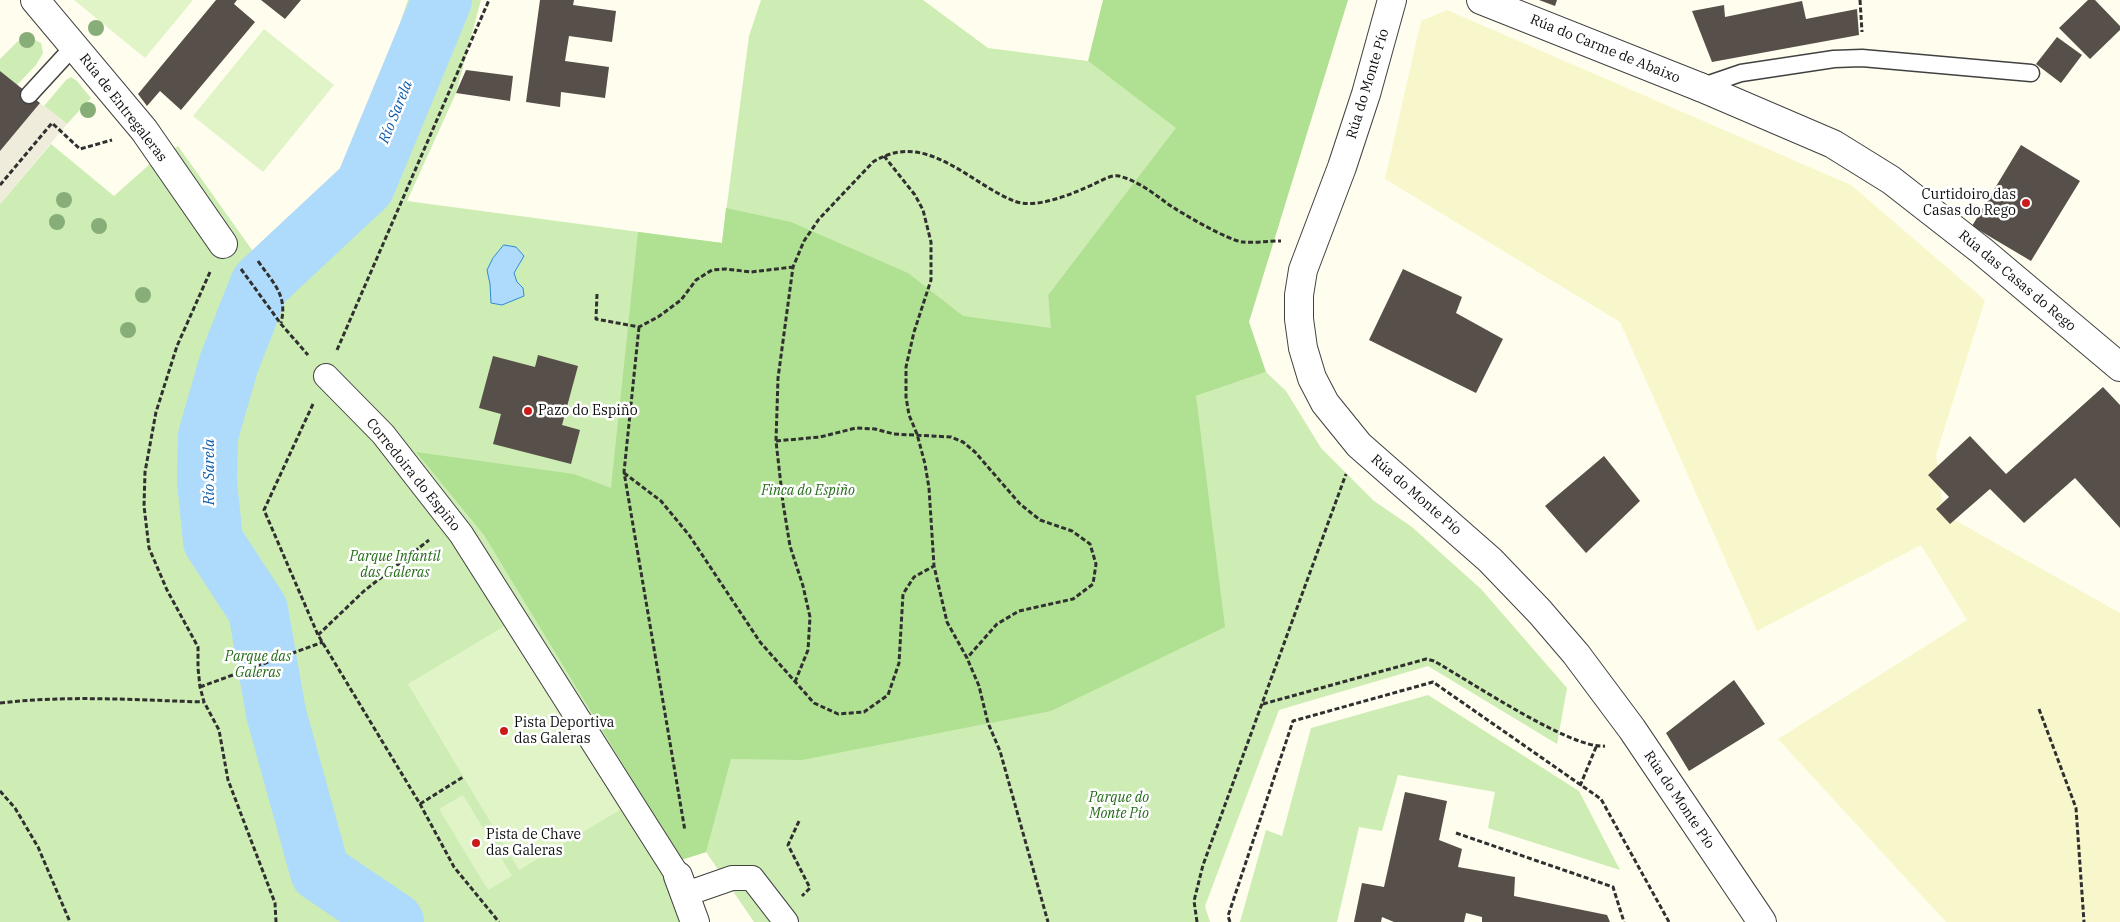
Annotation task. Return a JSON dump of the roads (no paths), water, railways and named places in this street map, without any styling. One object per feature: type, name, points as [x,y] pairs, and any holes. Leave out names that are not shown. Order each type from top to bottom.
[{"type":"street","name":"Rúa de Entregaleras","points":[[35,0],[144,130],[223,244]]},
{"type":"street","name":"Rúa do Monte Pío","points":[[1392,0],[1342,167],[1303,270],[1299,319],[1303,348],[1312,378],[1325,403],[1359,446],[1490,560],[1540,612],[1582,662],[1637,737],[1762,922]]},
{"type":"street","name":"Rúa do Carme de Abaixo","points":[[1481,0],[1700,87]]},
{"type":"street","name":"Rúa das Casas do Rego","points":[[1700,87],[1833,144],[1891,180],[1982,251],[2120,367]]},
{"type":"street","name":"Corredoira do Espiño","points":[[326,376],[383,434],[451,522],[682,885]]},
{"type":"street","points":[[695,922],[682,885],[732,878],[752,878],[786,922]]},
{"type":"lane","points":[[30,95],[74,46]]},
{"type":"lane","points":[[1700,87],[1741,73],[1834,59],[1862,58],[2031,73]]},
{"type":"water","points":[[504,245],[516,247],[524,256],[514,273],[517,282],[523,288],[524,296],[502,305],[491,303],[487,270],[493,258]]},
{"type":"waterway","name":"Río Sarela","points":[[394,922],[320,872],[276,713],[258,610],[213,541],[207,481],[208,436],[229,363],[260,284],[365,186],[442,0]]},
{"type":"place","name":"Curtidoiro das Casas do Rego","points":[[2026,203]]},
{"type":"place","name":"Pazo do Espiño","points":[[528,411]]},
{"type":"place","name":"Pista Deportiva das Galeras","points":[[504,731]]},
{"type":"place","name":"Pista de Chave das Galeras","points":[[476,843]]},
{"type":"park label","name":"Finca do Espiño","points":[[808,491]]},
{"type":"park label","name":"Parque Infantil das Galeras","points":[[395,566]]},
{"type":"park label","name":"Parque das Galeras","points":[[258,666]]},
{"type":"park label","name":"Parque do Monte Pío","points":[[1119,806]]}]
